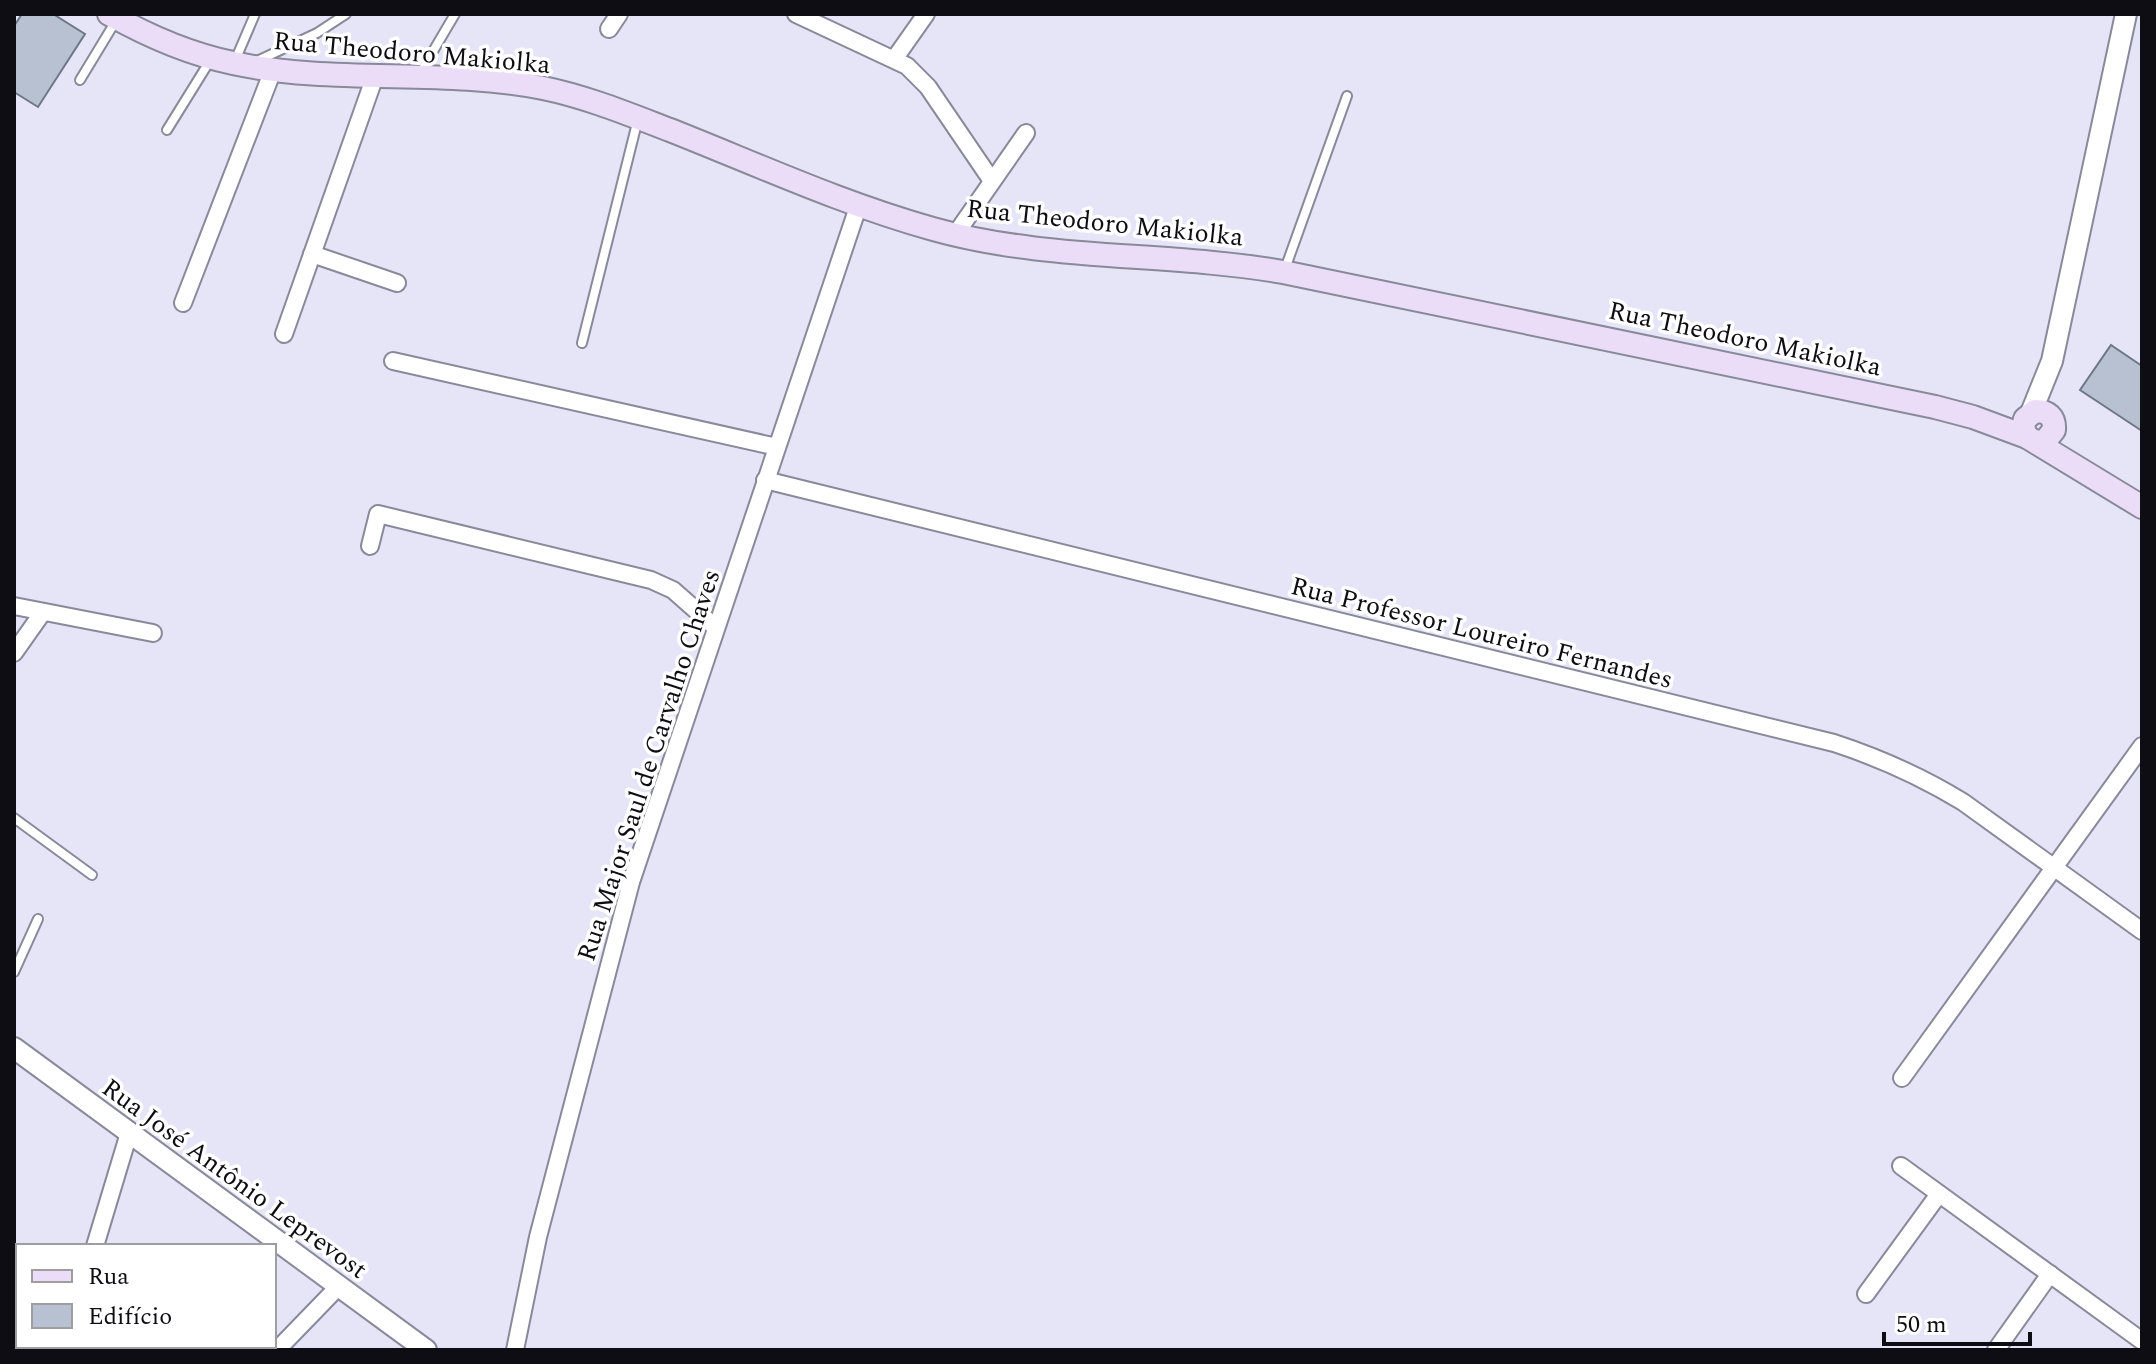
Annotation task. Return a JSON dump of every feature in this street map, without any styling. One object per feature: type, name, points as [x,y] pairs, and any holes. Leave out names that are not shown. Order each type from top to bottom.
[{"type":"main road","name":"Rua Theodoro Makiolka","points":[[113,16],[158,39],[240,65],[273,70],[488,81],[569,94],[859,204],[955,235],[1017,246],[1216,261],[1283,272],[1896,398],[1973,417],[2038,425],[2108,484],[2142,507]]},
{"type":"street","points":[[609,29],[619,14]]},
{"type":"street","points":[[796,14],[907,66],[928,87],[992,181]]},
{"type":"street","points":[[895,58],[926,14]]},
{"type":"street","points":[[2038,425],[2126,14]]},
{"type":"street","points":[[183,303],[273,70]]},
{"type":"street","points":[[284,334],[375,76]]},
{"type":"street","points":[[955,235],[1026,133]]},
{"type":"street","name":"Rua Major Saul de Carvalho Chaves","points":[[515,1350],[541,1225],[631,882],[859,204]]},
{"type":"street","points":[[312,254],[397,283]]},
{"type":"street","points":[[393,361],[777,447]]},
{"type":"street","name":"Rua Professor Loureiro Fernandes","points":[[765,480],[1834,743],[1934,784],[2142,931]]},
{"type":"street","points":[[370,546],[378,514],[651,580],[673,590],[715,627]]},
{"type":"street","points":[[14,606],[153,633]]},
{"type":"street","points":[[14,653],[43,612]]},
{"type":"street","points":[[1902,1078],[2142,746]]},
{"type":"street","name":"Rua José Antônio Leprevost","points":[[14,1048],[426,1350]]},
{"type":"street","points":[[96,1244],[129,1133]]},
{"type":"street","points":[[1901,1166],[2142,1341]]},
{"type":"street","points":[[1866,1294],[1939,1194]]},
{"type":"street","points":[[1996,1350],[2050,1274]]},
{"type":"street","points":[[277,1350],[339,1286]]},
{"type":"lane","points":[[240,65],[255,14]]},
{"type":"lane","points":[[240,65],[317,33],[346,14]]},
{"type":"lane","points":[[418,77],[455,14]]},
{"type":"lane","points":[[80,80],[113,16]]},
{"type":"lane","points":[[167,130],[211,58]]},
{"type":"lane","points":[[1283,272],[1347,96]]},
{"type":"lane","points":[[582,343],[638,118]]},
{"type":"lane","points":[[14,818],[92,875]]},
{"type":"lane","points":[[14,972],[38,919]]},
{"type":"building","points":[[22,14],[53,14],[85,34],[38,107],[14,92],[14,26]]},
{"type":"building","points":[[2111,345],[2142,366],[2142,431],[2080,390]]}]
